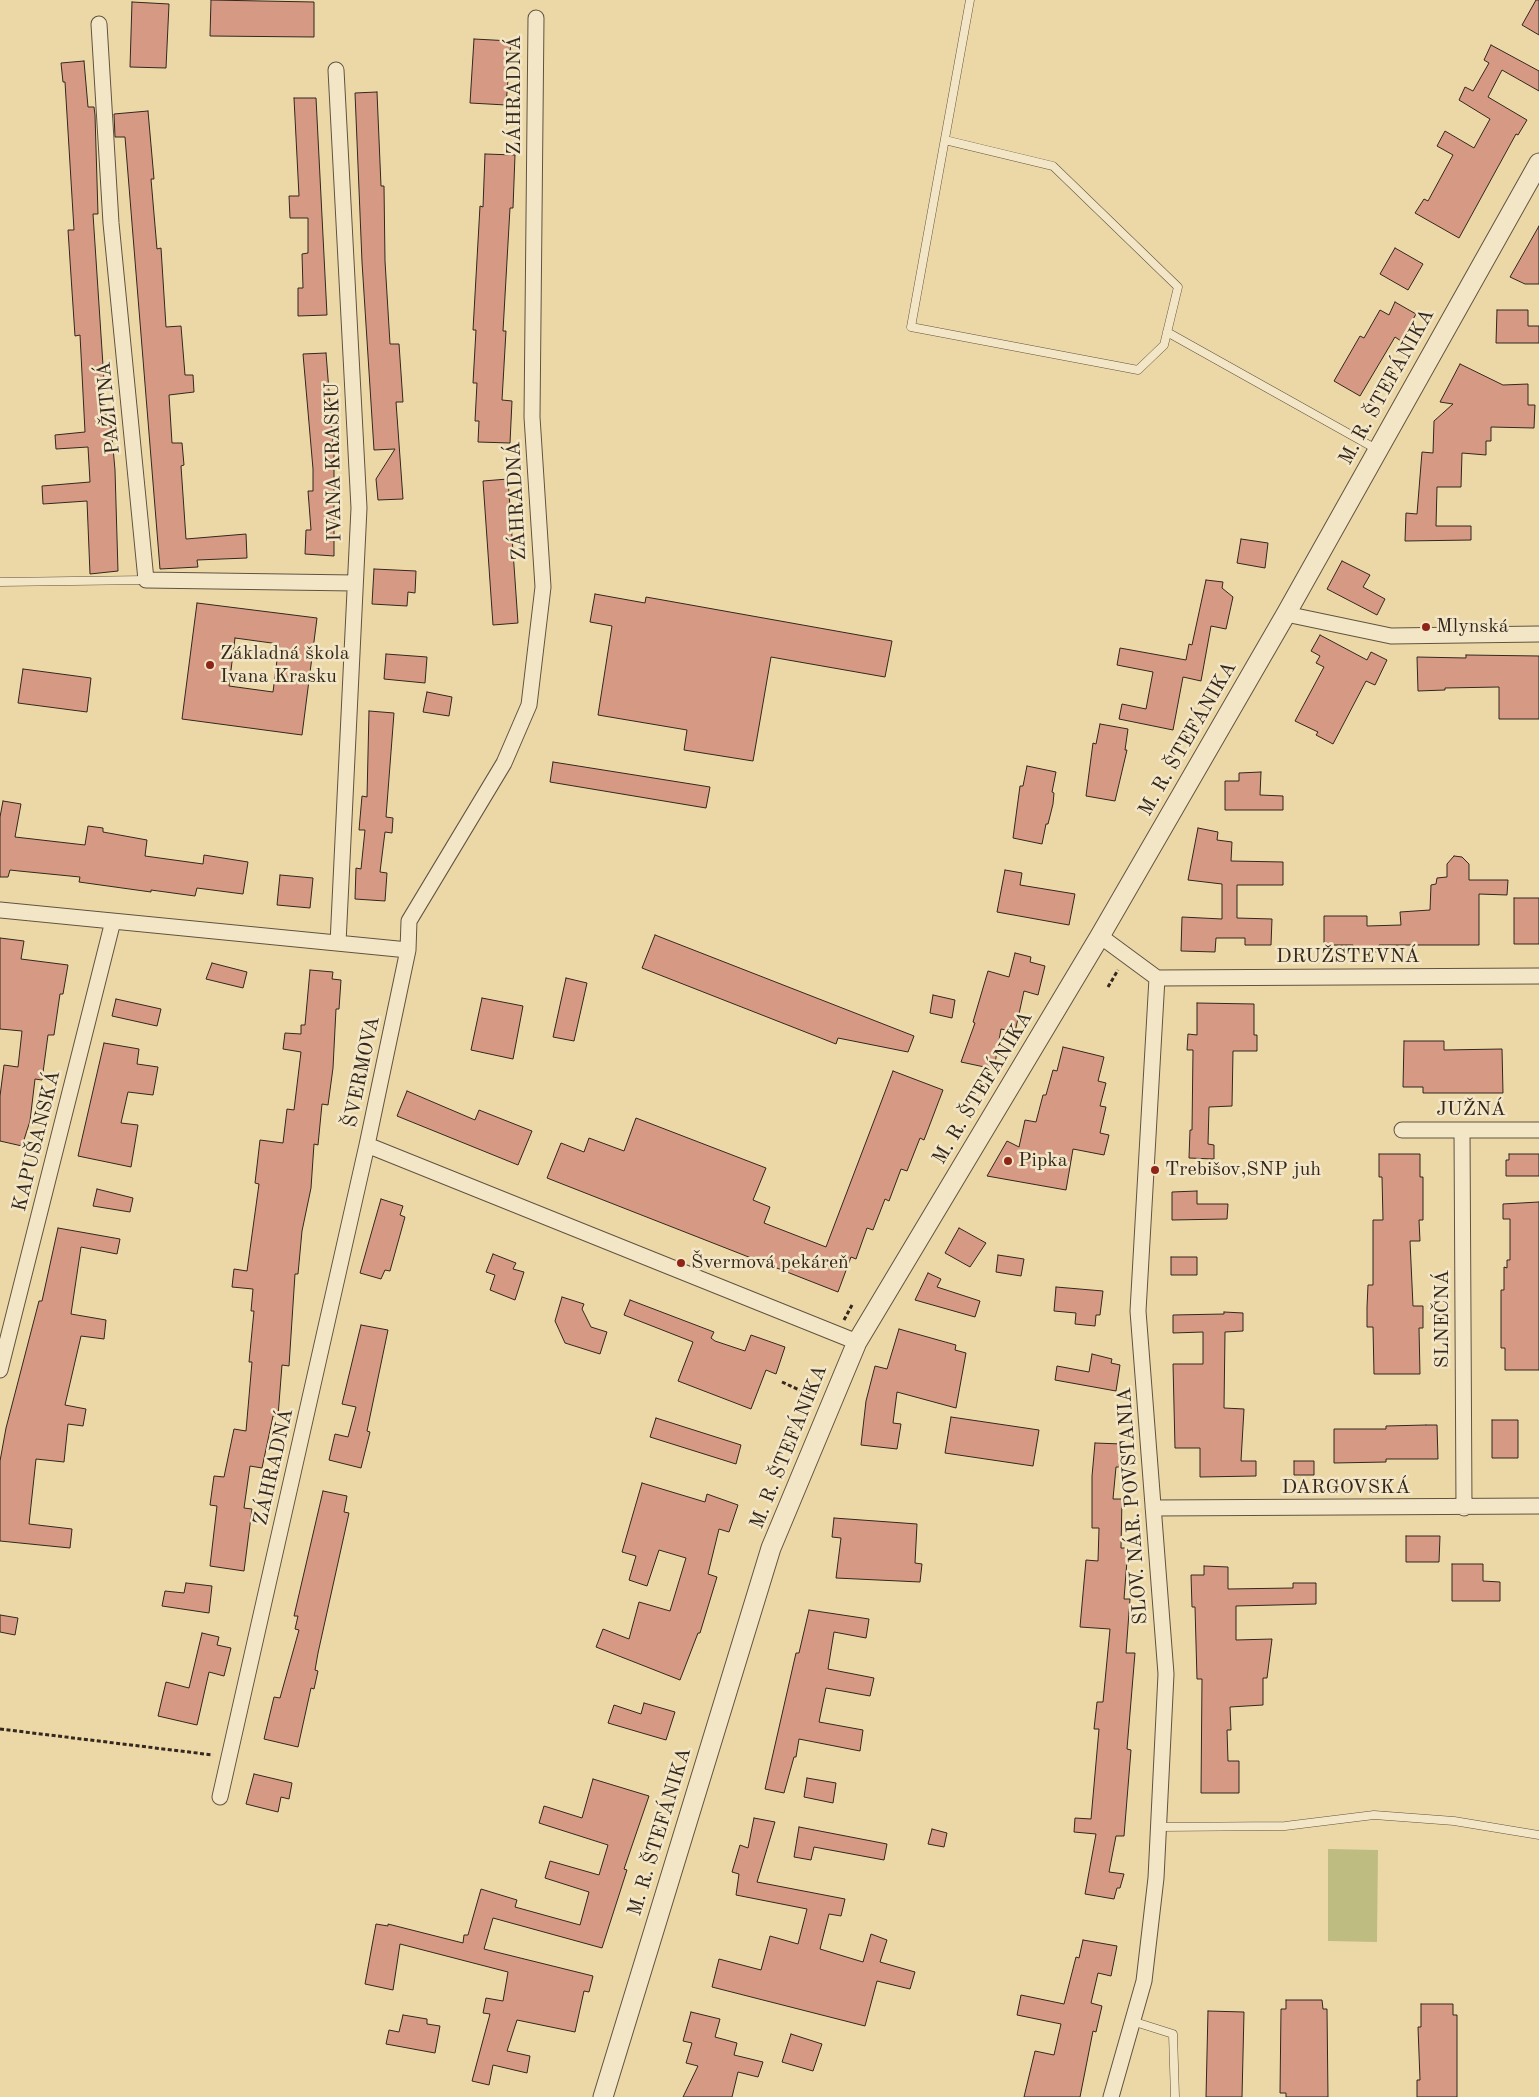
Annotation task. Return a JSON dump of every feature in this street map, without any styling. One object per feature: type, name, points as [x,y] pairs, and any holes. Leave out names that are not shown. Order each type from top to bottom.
[{"type":"street","name":"ZÁHRADNÁ","points":[[408,950],[409,920],[504,763],[529,705],[543,587],[532,416],[536,18]]},
{"type":"street","name":"PAŽITNÁ","points":[[99,24],[111,223],[146,580]]},
{"type":"street","name":"IVANA KRASKU","points":[[336,70],[358,508],[338,943]]},
{"type":"street","name":"M. R. ŠTEFÁNIKA","points":[[603,2097],[772,1548],[857,1342],[1100,936],[1286,614],[1539,163]]},
{"type":"street","points":[[146,580],[354,583]]},
{"type":"street","points":[[1286,614],[1391,636],[1539,634]]},
{"type":"street","points":[[0,910],[408,950]]},
{"type":"street","name":"KAPUŠANSKÁ","points":[[0,1370],[113,921]]},
{"type":"street","points":[[1100,936],[1157,978]]},
{"type":"street","name":"ŠVERMOVA","points":[[408,950],[367,1145],[857,1342]]},
{"type":"street","name":"DRUŽSTEVNÁ","points":[[1157,978],[1539,976]]},
{"type":"street","name":"SLOV. NÁR. POVSTANIA","points":[[1111,2097],[1144,1982],[1156,1878],[1166,1674],[1138,1311],[1157,978]]},
{"type":"street","name":"JUŽNÁ","points":[[1402,1130],[1539,1130]]},
{"type":"street","name":"SLNEČNÁ","points":[[1462,1130],[1464,1508]]},
{"type":"street","name":"ZÁHRADNÁ","points":[[220,1797],[367,1145]]},
{"type":"street","name":"DARGOVSKÁ","points":[[1153,1508],[1464,1508],[1539,1506]]},
{"type":"lane","points":[[945,140],[1053,166],[1178,287],[1164,345],[1138,370],[911,327],[970,0]]},
{"type":"lane","points":[[1167,332],[1378,450]]},
{"type":"lane","points":[[0,582],[146,580]]},
{"type":"lane","points":[[1159,1827],[1284,1826],[1374,1815],[1454,1821],[1539,1834]]},
{"type":"lane","points":[[1132,2021],[1173,2034],[1176,2097]]},
{"type":"path","points":[[782,1382],[810,1395]]},
{"type":"path","points":[[0,1728],[228,1757]]},
{"type":"shaded area","points":[[1328,1849],[1378,1850],[1377,1942],[1328,1941]]},
{"type":"building","points":[[211,0],[314,2],[314,37],[210,36]]},
{"type":"building","points":[[1536,0],[1539,0],[1539,35],[1522,25]]},
{"type":"building","points":[[132,2],[169,4],[166,68],[130,67]]},
{"type":"building","points":[[474,39],[511,41],[506,105],[470,103]]},
{"type":"building","points":[[1491,45],[1539,71],[1539,91],[1502,70],[1488,97],[1527,120],[1518,135],[1516,134],[1459,238],[1415,213],[1424,199],[1428,201],[1453,155],[1437,146],[1445,131],[1474,148],[1490,119],[1459,100],[1465,87],[1473,91],[1489,63],[1484,60]]},
{"type":"building","points":[[84,61],[88,107],[94,107],[95,115],[98,214],[93,214],[107,426],[111,425],[115,470],[118,571],[90,574],[87,501],[43,504],[42,486],[90,482],[88,447],[56,449],[55,435],[85,432],[80,335],[75,336],[68,230],[74,230],[65,82],[63,82],[61,63]]},
{"type":"building","points":[[377,92],[381,186],[384,186],[385,261],[390,344],[399,344],[403,402],[396,402],[403,499],[378,500],[376,479],[395,449],[374,450],[362,262],[355,93]]},
{"type":"building","points":[[294,98],[316,98],[327,315],[298,316],[298,288],[303,288],[302,254],[308,253],[308,218],[290,218],[289,196],[299,196]]},
{"type":"building","points":[[148,111],[154,179],[151,179],[157,249],[161,248],[166,327],[181,326],[185,375],[193,375],[194,392],[169,395],[172,443],[182,443],[184,465],[181,466],[186,539],[246,534],[247,558],[197,560],[198,567],[160,569],[125,137],[115,137],[114,114]]},
{"type":"building","points":[[485,154],[515,155],[513,208],[510,208],[503,331],[506,331],[502,400],[512,401],[510,443],[478,442],[479,421],[475,421],[477,383],[473,383],[476,330],[473,330],[480,206],[483,207]]},
{"type":"building","points":[[1539,226],[1539,284],[1525,284],[1510,277]]},
{"type":"building","points":[[1395,248],[1423,264],[1408,290],[1380,274]]},
{"type":"building","points":[[1395,302],[1416,314],[1401,341],[1395,337],[1360,396],[1334,381],[1360,336],[1364,338],[1380,310],[1389,315]]},
{"type":"building","points":[[1497,310],[1528,310],[1528,326],[1539,326],[1539,343],[1496,343]]},
{"type":"building","points":[[326,353],[334,454],[334,556],[305,554],[306,530],[311,530],[308,491],[313,491],[313,469],[303,354]]},
{"type":"building","points":[[1460,364],[1503,385],[1528,384],[1528,405],[1535,405],[1534,428],[1491,427],[1491,441],[1486,441],[1486,455],[1462,453],[1461,487],[1437,487],[1436,526],[1471,526],[1471,540],[1405,541],[1406,513],[1417,514],[1422,452],[1433,453],[1434,421],[1453,404],[1440,402]]},
{"type":"building","points":[[508,479],[518,623],[493,625],[483,481]]},
{"type":"building","points":[[1241,539],[1268,543],[1265,568],[1237,563]]},
{"type":"building","points":[[1342,561],[1370,575],[1363,587],[1385,599],[1377,615],[1327,589]]},
{"type":"building","points":[[374,569],[416,571],[415,593],[408,592],[407,606],[372,604]]},
{"type":"building","points":[[1206,580],[1223,582],[1222,588],[1233,597],[1226,629],[1211,626],[1201,681],[1183,677],[1173,730],[1119,719],[1122,704],[1146,709],[1153,672],[1117,665],[1120,648],[1186,660],[1189,644],[1192,645]]},
{"type":"building","points":[[595,594],[645,603],[646,597],[892,641],[885,677],[771,657],[753,761],[684,750],[687,730],[598,715],[612,626],[590,622]]},
{"type":"building","name":"Základná škola Ivana Krasku","points":[[197,603],[317,618],[302,735],[182,719]],"holes":[[[235,638],[279,644],[273,692],[229,686]]]},
{"type":"building","points":[[1320,635],[1367,660],[1371,652],[1387,660],[1375,685],[1366,681],[1333,744],[1316,735],[1318,732],[1295,721],[1324,667],[1316,663],[1320,656],[1311,651]]},
{"type":"building","points":[[386,654],[427,657],[425,683],[384,679]]},
{"type":"building","points":[[1466,655],[1539,656],[1539,719],[1499,719],[1499,687],[1445,688],[1445,690],[1418,691],[1417,657],[1466,658]]},
{"type":"building","points":[[23,669],[91,678],[87,712],[18,703]]},
{"type":"building","points":[[427,692],[452,697],[449,716],[423,712]]},
{"type":"building","points":[[369,711],[394,713],[386,817],[393,818],[392,833],[385,832],[380,872],[387,873],[385,901],[355,899],[356,868],[361,869],[365,830],[359,830],[362,796],[367,797]]},
{"type":"building","points":[[1100,724],[1128,729],[1125,750],[1127,750],[1115,801],[1086,796],[1093,743],[1096,744]]},
{"type":"building","points":[[553,762],[710,787],[706,808],[550,782]]},
{"type":"building","points":[[1027,766],[1056,772],[1052,792],[1054,793],[1053,804],[1042,844],[1013,838],[1020,786],[1023,786]]},
{"type":"building","points":[[1261,772],[1260,795],[1283,796],[1283,810],[1225,810],[1225,781],[1239,781],[1239,773]]},
{"type":"building","points":[[3,801],[21,804],[15,837],[85,845],[88,826],[103,828],[103,832],[147,840],[145,856],[203,864],[204,855],[248,862],[243,894],[197,888],[195,896],[151,890],[151,892],[79,882],[80,877],[10,870],[8,877],[0,877],[0,817]]},
{"type":"building","points":[[1198,828],[1218,832],[1217,840],[1232,842],[1231,861],[1283,862],[1283,885],[1237,885],[1237,918],[1272,919],[1271,945],[1245,945],[1245,938],[1216,938],[1215,952],[1181,951],[1182,917],[1222,919],[1222,884],[1188,880]]},
{"type":"building","points":[[1454,856],[1462,857],[1469,864],[1469,880],[1508,880],[1507,895],[1479,894],[1479,945],[1379,945],[1379,952],[1353,952],[1353,945],[1324,945],[1324,916],[1367,916],[1367,926],[1401,925],[1400,912],[1430,910],[1431,885],[1436,884],[1437,878],[1447,877],[1447,864]]},
{"type":"building","points":[[1005,870],[1022,873],[1020,885],[1075,894],[1069,925],[997,912]]},
{"type":"building","points":[[280,875],[313,878],[310,908],[277,905]]},
{"type":"building","points":[[1514,898],[1539,898],[1539,944],[1514,944]]},
{"type":"building","points":[[655,935],[914,1036],[908,1052],[838,1038],[836,1044],[642,968]]},
{"type":"building","points":[[0,938],[24,941],[21,959],[68,965],[63,994],[60,994],[54,1035],[48,1035],[42,1080],[35,1079],[30,1121],[22,1146],[0,1141],[0,1096],[4,1065],[18,1067],[22,1031],[0,1029]]},
{"type":"building","points":[[1015,953],[1031,957],[1030,962],[1045,966],[1038,995],[1024,991],[1015,1032],[1001,1029],[994,1069],[961,1062],[975,1023],[973,1022],[988,971],[1009,977]]},
{"type":"building","points":[[212,963],[247,972],[243,988],[206,979]]},
{"type":"building","points":[[310,970],[333,972],[332,979],[341,980],[339,1009],[336,1009],[333,1068],[328,1105],[322,1104],[318,1145],[314,1144],[311,1188],[302,1231],[298,1274],[295,1274],[289,1366],[282,1365],[278,1416],[273,1416],[262,1468],[250,1466],[244,1508],[252,1509],[244,1571],[210,1566],[217,1506],[210,1505],[214,1476],[224,1477],[234,1429],[246,1431],[252,1362],[249,1362],[254,1311],[251,1311],[253,1289],[232,1287],[234,1269],[247,1271],[259,1184],[255,1183],[260,1140],[283,1143],[287,1109],[294,1110],[301,1052],[283,1049],[285,1033],[301,1034],[301,1025],[305,1025]]},
{"type":"building","points":[[566,978],[587,983],[574,1041],[553,1037]]},
{"type":"building","points":[[933,995],[955,1000],[952,1018],[930,1013]]},
{"type":"building","points":[[482,998],[523,1006],[513,1059],[471,1050]]},
{"type":"building","points":[[116,999],[161,1009],[157,1026],[112,1016]]},
{"type":"building","points":[[1197,1003],[1254,1004],[1254,1035],[1257,1035],[1257,1051],[1233,1051],[1232,1106],[1209,1107],[1208,1144],[1214,1145],[1214,1159],[1189,1158],[1190,1130],[1192,1130],[1193,1050],[1187,1050],[1188,1034],[1197,1035]]},
{"type":"building","points":[[1404,1041],[1444,1041],[1444,1050],[1502,1049],[1503,1093],[1423,1093],[1423,1087],[1403,1087]]},
{"type":"building","points":[[104,1043],[139,1049],[137,1064],[158,1067],[153,1095],[128,1092],[121,1123],[138,1125],[131,1167],[78,1156]]},
{"type":"building","points":[[1063,1047],[1104,1057],[1098,1081],[1106,1083],[1100,1106],[1106,1107],[1100,1133],[1109,1135],[1104,1155],[1073,1149],[1066,1190],[987,1176],[1007,1141],[1019,1147],[1025,1120],[1036,1122],[1043,1095],[1046,1095],[1053,1070],[1057,1071]]},
{"type":"building","points":[[893,1071],[943,1090],[924,1140],[920,1138],[907,1171],[901,1169],[889,1201],[885,1199],[873,1230],[867,1228],[856,1259],[851,1257],[838,1292],[547,1178],[561,1143],[584,1152],[589,1138],[624,1151],[636,1118],[766,1168],[753,1200],[770,1207],[764,1223],[826,1247]]},
{"type":"building","points":[[407,1091],[475,1120],[479,1110],[532,1131],[518,1165],[397,1116]]},
{"type":"building","points":[[1379,1154],[1420,1154],[1420,1177],[1423,1177],[1423,1220],[1419,1220],[1420,1241],[1410,1241],[1413,1306],[1423,1306],[1423,1328],[1419,1328],[1420,1374],[1374,1374],[1373,1327],[1367,1327],[1367,1307],[1368,1285],[1373,1285],[1373,1220],[1383,1220],[1382,1177],[1379,1177]]},
{"type":"building","points":[[1509,1154],[1539,1154],[1539,1176],[1506,1176],[1506,1160],[1509,1160]]},
{"type":"building","points":[[97,1189],[133,1198],[130,1212],[93,1206]]},
{"type":"building","points":[[1197,1191],[1197,1204],[1228,1204],[1227,1219],[1172,1220],[1172,1192]]},
{"type":"building","points":[[381,1199],[403,1206],[400,1215],[405,1217],[390,1271],[385,1270],[381,1279],[360,1273]]},
{"type":"building","points":[[1539,1202],[1539,1370],[1505,1370],[1505,1348],[1501,1348],[1501,1290],[1504,1290],[1504,1267],[1507,1268],[1507,1260],[1510,1260],[1510,1219],[1503,1219],[1503,1204]]},
{"type":"building","points":[[58,1228],[120,1239],[117,1254],[81,1247],[71,1314],[106,1320],[104,1339],[81,1336],[65,1405],[86,1409],[83,1426],[68,1424],[64,1462],[36,1459],[29,1524],[72,1529],[70,1548],[0,1541],[0,1461],[6,1428],[39,1301],[42,1301]]},
{"type":"building","points":[[959,1228],[986,1243],[970,1267],[945,1253]]},
{"type":"building","points":[[493,1254],[516,1263],[513,1269],[524,1272],[515,1300],[490,1290],[495,1275],[486,1272]]},
{"type":"building","points":[[998,1255],[1024,1259],[1021,1276],[996,1272]]},
{"type":"building","points":[[1171,1257],[1197,1257],[1197,1275],[1171,1275]]},
{"type":"building","points":[[928,1273],[941,1279],[937,1287],[980,1301],[975,1317],[915,1300]]},
{"type":"building","points":[[1056,1287],[1103,1291],[1100,1315],[1096,1315],[1095,1326],[1075,1324],[1076,1313],[1054,1311]]},
{"type":"building","points":[[562,1297],[584,1304],[582,1309],[591,1327],[607,1332],[600,1354],[565,1343],[555,1321]]},
{"type":"building","points":[[630,1300],[714,1332],[711,1338],[715,1341],[745,1351],[751,1335],[785,1347],[776,1374],[766,1370],[751,1409],[678,1381],[693,1342],[624,1315]]},
{"type":"building","points":[[1224,1312],[1243,1313],[1243,1331],[1225,1332],[1224,1408],[1244,1409],[1241,1461],[1256,1461],[1256,1476],[1200,1477],[1200,1448],[1175,1448],[1173,1364],[1203,1364],[1203,1332],[1173,1333],[1173,1315],[1224,1314]]},
{"type":"building","points":[[361,1325],[388,1330],[367,1431],[370,1432],[361,1468],[329,1460],[335,1434],[348,1437],[356,1407],[342,1404]]},
{"type":"building","points":[[899,1329],[956,1345],[955,1350],[966,1353],[956,1408],[897,1392],[893,1423],[901,1424],[897,1449],[861,1445],[866,1401],[875,1366],[887,1369]]},
{"type":"building","points":[[1092,1354],[1112,1359],[1111,1363],[1120,1365],[1116,1391],[1055,1380],[1057,1366],[1089,1372]]},
{"type":"building","points":[[951,1417],[1039,1430],[1033,1466],[945,1453]]},
{"type":"building","points":[[656,1418],[741,1445],[736,1464],[650,1437]]},
{"type":"building","points":[[1492,1420],[1518,1420],[1518,1458],[1492,1458]]},
{"type":"building","points":[[1437,1425],[1438,1459],[1386,1459],[1386,1462],[1334,1463],[1334,1429],[1386,1429],[1386,1426]]},
{"type":"building","points":[[1095,1443],[1122,1444],[1121,1467],[1116,1467],[1113,1499],[1122,1499],[1121,1548],[1128,1548],[1124,1599],[1130,1599],[1126,1653],[1135,1653],[1127,1749],[1131,1750],[1124,1836],[1116,1836],[1109,1872],[1124,1874],[1114,1899],[1085,1894],[1096,1834],[1074,1832],[1075,1818],[1091,1819],[1099,1729],[1094,1729],[1097,1702],[1103,1702],[1110,1629],[1080,1627],[1086,1560],[1098,1561],[1099,1528],[1092,1528],[1092,1476]]},
{"type":"building","points":[[1294,1461],[1314,1461],[1314,1475],[1294,1475]]},
{"type":"building","points":[[642,1483],[705,1502],[707,1494],[738,1505],[729,1532],[719,1529],[708,1574],[717,1577],[700,1633],[698,1633],[680,1680],[596,1647],[603,1629],[629,1639],[639,1602],[670,1611],[686,1558],[659,1550],[647,1586],[629,1580],[636,1556],[622,1552]]},
{"type":"building","points":[[323,1491],[347,1496],[344,1512],[349,1513],[318,1653],[315,1670],[318,1671],[314,1689],[311,1688],[298,1747],[264,1739],[274,1697],[280,1698],[299,1630],[295,1629],[298,1616],[294,1616]]},
{"type":"building","points":[[834,1518],[917,1524],[915,1563],[922,1564],[920,1582],[836,1578],[841,1538],[832,1537]]},
{"type":"building","points":[[1406,1536],[1440,1536],[1439,1562],[1406,1562]]},
{"type":"building","points":[[1452,1564],[1483,1564],[1483,1581],[1500,1582],[1500,1601],[1452,1601]]},
{"type":"building","points":[[1204,1566],[1228,1567],[1228,1589],[1293,1588],[1293,1583],[1316,1583],[1316,1604],[1236,1606],[1236,1640],[1272,1639],[1267,1678],[1263,1678],[1263,1705],[1230,1707],[1231,1730],[1227,1730],[1228,1761],[1239,1761],[1239,1793],[1201,1793],[1202,1679],[1197,1679],[1195,1607],[1192,1607],[1191,1575],[1204,1575]]},
{"type":"building","points":[[186,1583],[212,1586],[209,1613],[162,1606],[165,1591],[184,1593]]},
{"type":"building","points":[[809,1610],[869,1619],[866,1638],[834,1632],[828,1669],[874,1678],[870,1696],[826,1688],[819,1722],[863,1730],[860,1751],[799,1739],[796,1757],[794,1757],[784,1793],[765,1789],[796,1653],[799,1653]]},
{"type":"building","points":[[0,1615],[18,1618],[15,1635],[0,1632]]},
{"type":"building","points":[[202,1633],[219,1637],[217,1645],[231,1648],[224,1676],[209,1672],[197,1725],[158,1716],[166,1682],[189,1688]]},
{"type":"building","points":[[644,1703],[675,1712],[666,1740],[608,1723],[614,1705],[641,1714]]},
{"type":"building","points":[[254,1774],[292,1783],[289,1799],[281,1797],[278,1812],[246,1804]]},
{"type":"building","points":[[807,1778],[836,1783],[833,1803],[804,1797]]},
{"type":"building","points":[[593,1779],[649,1796],[624,1869],[627,1870],[602,1948],[493,1918],[484,1949],[593,1976],[589,1992],[584,1991],[575,2032],[517,2020],[507,2051],[530,2056],[527,2073],[493,2065],[489,2085],[472,2081],[490,2014],[483,2013],[486,1998],[503,2001],[508,1972],[400,1944],[393,1990],[365,1984],[376,1924],[388,1926],[388,1924],[463,1943],[464,1935],[468,1935],[481,1889],[517,1900],[515,1907],[580,1925],[589,1892],[545,1878],[550,1861],[599,1875],[608,1845],[539,1823],[544,1806],[582,1818]]},
{"type":"building","points":[[754,1818],[775,1822],[757,1882],[845,1899],[841,1916],[829,1914],[820,1949],[863,1962],[871,1934],[887,1940],[880,1962],[915,1972],[910,1989],[877,1981],[865,2026],[712,1987],[719,1959],[761,1970],[770,1936],[798,1944],[807,1909],[736,1895],[739,1874],[732,1872],[740,1845],[748,1848]]},
{"type":"building","points":[[799,1827],[887,1844],[884,1860],[814,1847],[811,1860],[794,1857]]},
{"type":"building","points":[[932,1829],[947,1833],[944,1847],[928,1844]]},
{"type":"building","points":[[1083,1940],[1117,1946],[1111,1976],[1098,1973],[1091,2003],[1102,2006],[1096,2032],[1093,2031],[1080,2097],[1024,2097],[1035,2051],[1054,2055],[1061,2024],[1017,2015],[1021,1995],[1064,2004],[1076,1957],[1079,1958]]},
{"type":"building","points":[[1286,2000],[1322,2000],[1323,2009],[1327,2009],[1328,2097],[1286,2097],[1286,2093],[1280,2093],[1281,2009],[1286,2009]]},
{"type":"building","points":[[1421,2004],[1453,2004],[1453,2015],[1457,2015],[1457,2097],[1417,2097],[1417,2080],[1420,2080],[1418,2027],[1421,2027]]},
{"type":"building","points":[[1208,2011],[1244,2012],[1242,2097],[1206,2097]]},
{"type":"building","points":[[691,2012],[720,2019],[715,2037],[737,2043],[734,2055],[763,2062],[758,2077],[738,2072],[732,2097],[683,2097],[698,2066],[686,2063],[692,2043],[683,2041]]},
{"type":"building","points":[[403,2015],[427,2019],[427,2024],[440,2026],[435,2053],[386,2044],[389,2030],[399,2032]]},
{"type":"building","points":[[791,2034],[822,2044],[813,2071],[782,2062]]},
{"type":"place","name":"Mlynská","points":[[1426,627]]},
{"type":"place","name":"Základná škola Ivana Krasku","points":[[210,665]]},
{"type":"place","name":"Pipka","points":[[1008,1161]]},
{"type":"place","name":"Trebišov,SNP juh","points":[[1155,1170]]},
{"type":"place","name":"Švermová pekáreň","points":[[681,1263]]}]
